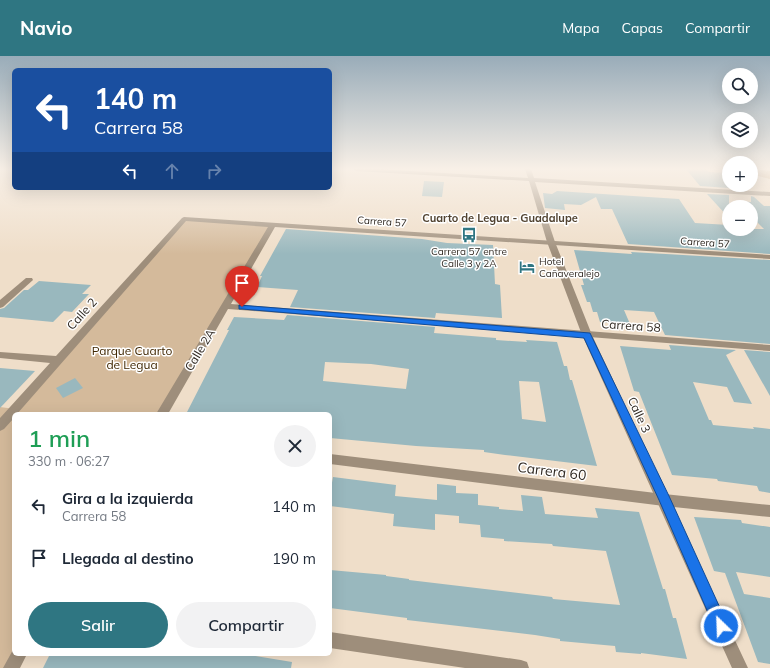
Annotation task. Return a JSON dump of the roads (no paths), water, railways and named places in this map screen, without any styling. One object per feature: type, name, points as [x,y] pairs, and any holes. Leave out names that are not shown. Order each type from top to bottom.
[{"type":"street","name":"Calle 3","points":[[536,198],[550,242],[587,335],[740,668]]},
{"type":"street","name":"Carrera 57","points":[[184,219],[770,257]]},
{"type":"street","name":"Calle 2","points":[[12,412],[184,219]]},
{"type":"street","name":"Calle 2A","points":[[163,412],[226,306],[272,224]]},
{"type":"street","points":[[0,305],[29,280]]},
{"type":"street","name":"Carrera 58","points":[[226,306],[770,348]]},
{"type":"street","points":[[0,355],[58,360]]},
{"type":"street","name":"Calle 2","points":[[0,426],[12,412]]},
{"type":"street","name":"Carrera 60","points":[[332,459],[664,500],[770,511]]},
{"type":"street","points":[[332,640],[522,668]]},
{"type":"street","points":[[10,668],[18,656]]},
{"type":"place","name":"Carrera 57 entre Calle 3 y 2A","points":[[469,235]]},
{"type":"place","name":"Hotel Cañaveralejo","points":[[527,267]]},
{"type":"district","name":"Cuarto de Legua - Guadalupe","points":[[500,218]]},
{"type":"park label","name":"Parque Cuarto de Legua","points":[[132,358]]}]
